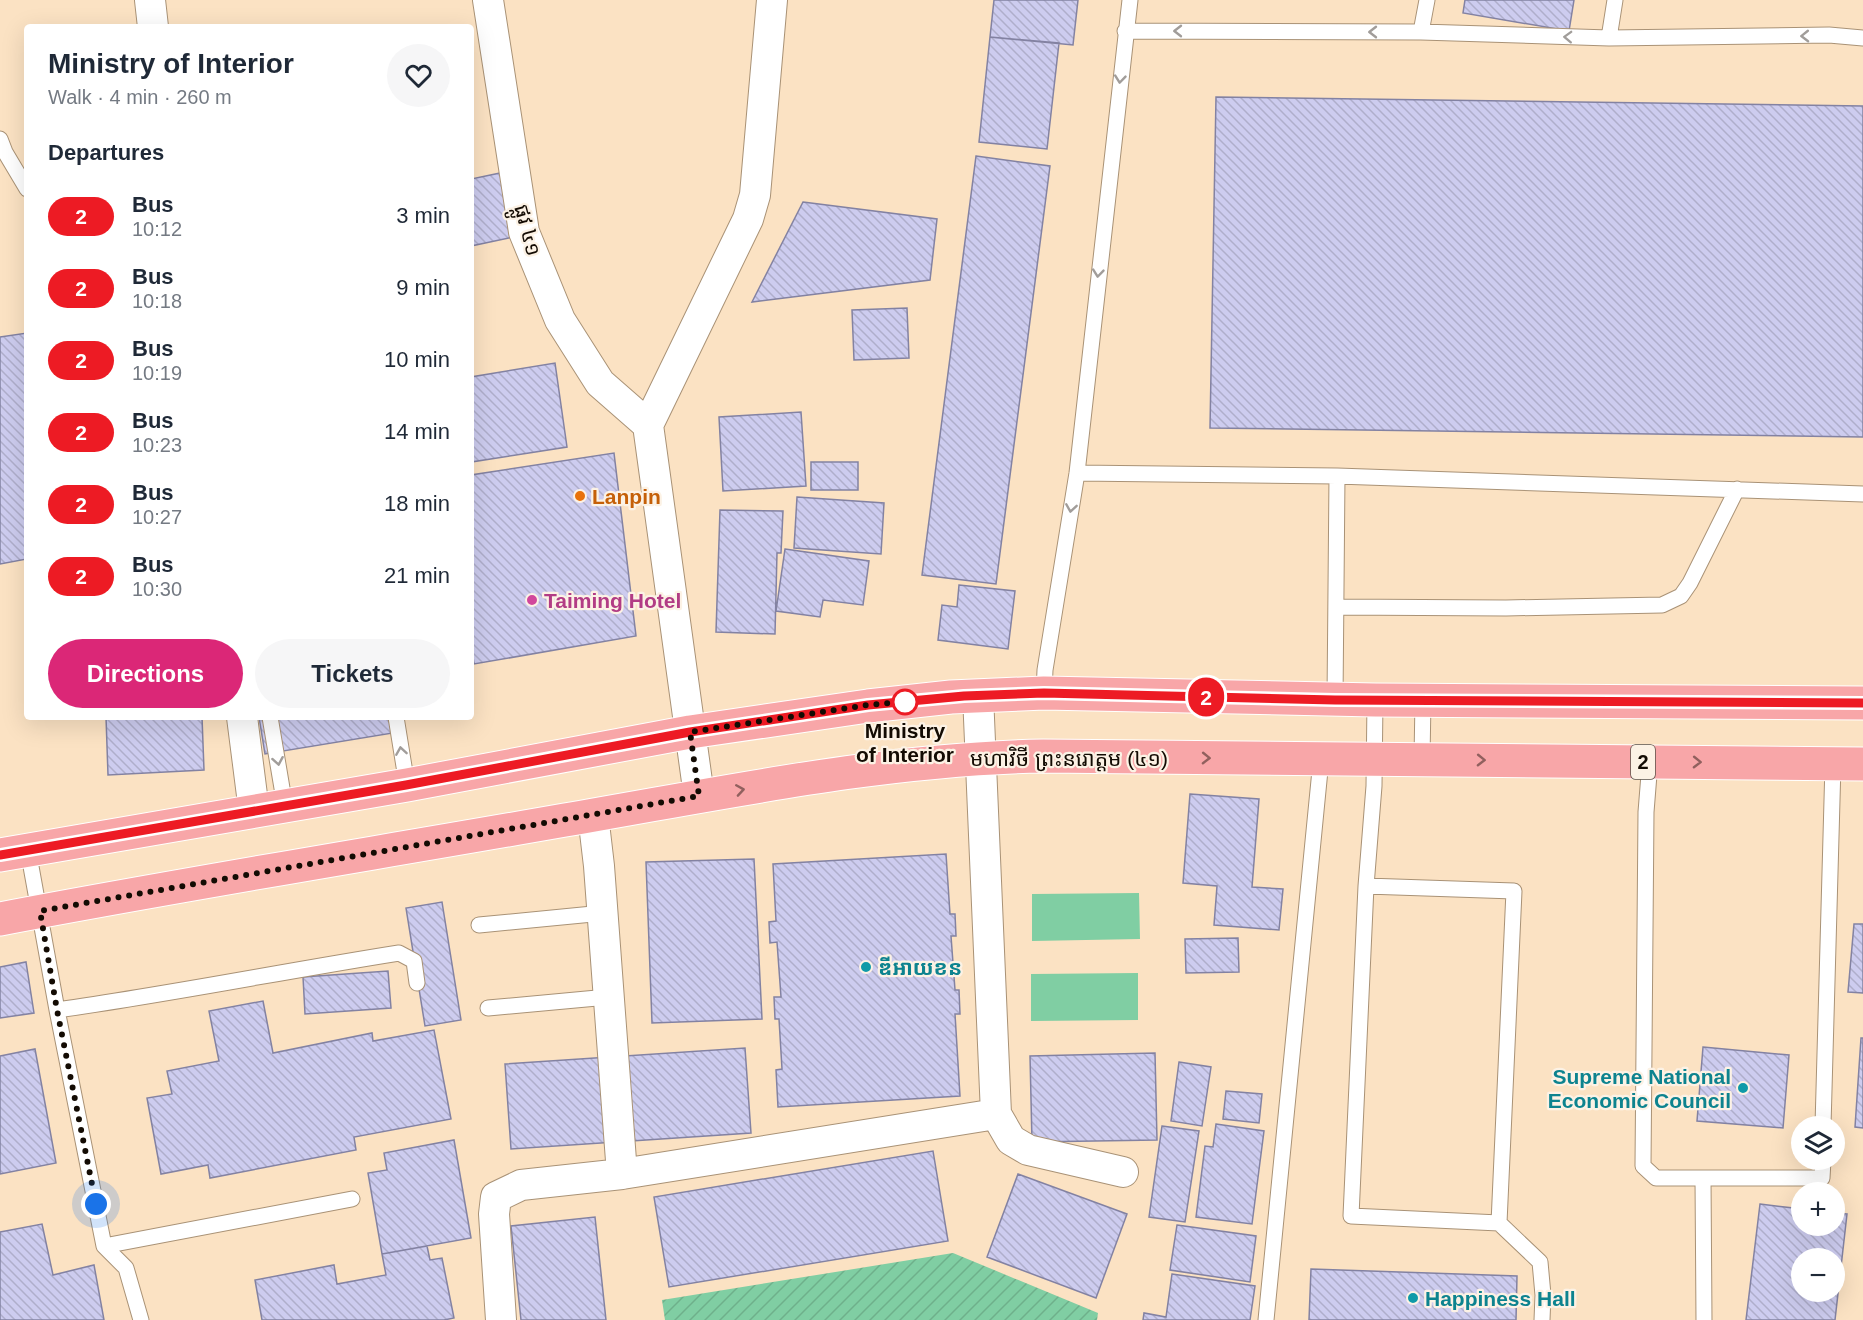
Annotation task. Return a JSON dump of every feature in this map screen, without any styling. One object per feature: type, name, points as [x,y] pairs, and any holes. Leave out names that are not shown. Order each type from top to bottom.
[{"type":"main road","points":[[14,853],[406,785],[690,732],[868,705],[978,695],[1044,693],[1335,700],[1863,703]]},
{"type":"main road","name":"មហាវិថី ព្រះនរោត្តម (៤១)","points":[[0,919],[699,796],[880,768],[981,757],[1848,764]]},
{"type":"street","points":[[150,0],[153,24]]},
{"type":"street","name":"ផ្លូវ ៤១","points":[[488,0],[524,232],[560,320],[600,383],[648,425]]},
{"type":"street","points":[[699,796],[648,425],[748,219],[755,195],[772,0]]},
{"type":"street","points":[[978,695],[996,1114],[1011,1140],[1028,1150],[1124,1172]]},
{"type":"street","points":[[242,720],[254,811]]},
{"type":"street","points":[[593,815],[600,866],[622,1174]]},
{"type":"street","points":[[501,1320],[494,1214],[496,1197],[521,1185],[622,1174],[996,1114]]},
{"type":"lane","points":[[1044,693],[1045,670],[1077,472],[1130,0]]},
{"type":"lane","points":[[1421,32],[1427,0]]},
{"type":"lane","points":[[1609,39],[1615,0]]},
{"type":"lane","points":[[1125,31],[1421,32],[1609,39],[1828,35],[1863,38]]},
{"type":"lane","points":[[0,139],[5,153],[24,184]]},
{"type":"lane","points":[[1077,472],[1337,476],[1863,494]]},
{"type":"lane","points":[[1335,700],[1337,476]]},
{"type":"lane","points":[[1337,607],[1506,608],[1662,605],[1681,596],[1690,584],[1737,489]]},
{"type":"lane","points":[[1375,700],[1374,786],[1366,886],[1351,1216],[1499,1222],[1540,1262],[1544,1295],[1542,1320]]},
{"type":"lane","points":[[1422,759],[1423,700]]},
{"type":"lane","points":[[271,720],[285,806]]},
{"type":"lane","points":[[396,720],[406,785]]},
{"type":"lane","points":[[1266,1320],[1321,760]]},
{"type":"lane","points":[[1650,762],[1646,812],[1643,1166],[1656,1178],[1822,1178],[1822,1170]]},
{"type":"lane","points":[[1824,1116],[1848,764]]},
{"type":"lane","points":[[14,853],[40,911],[57,1010],[104,1246],[126,1268],[141,1320]]},
{"type":"lane","points":[[1366,886],[1514,891],[1499,1222]]},
{"type":"lane","points":[[479,925],[603,913]]},
{"type":"lane","points":[[57,1010],[159,995],[399,953],[414,961],[417,983]]},
{"type":"lane","points":[[488,1008],[608,996]]},
{"type":"lane","points":[[1703,1178],[1704,1320]]},
{"type":"lane","points":[[104,1246],[352,1199]]},
{"type":"green space","points":[[1139,893],[1140,939],[1032,941],[1032,894]]},
{"type":"green space","points":[[1138,973],[1138,1020],[1031,1021],[1031,974]]},
{"type":"green space","points":[[953,1253],[1098,1313],[1097,1320],[665,1320],[662,1300]]},
{"type":"building","points":[[994,0],[1078,0],[1073,45],[990,37]]},
{"type":"building","points":[[1465,0],[1574,0],[1569,31],[1463,13]]},
{"type":"building","points":[[990,37],[1059,43],[1047,149],[979,142]]},
{"type":"building","points":[[1216,97],[1863,106],[1863,437],[1210,428]]},
{"type":"building","points":[[976,156],[1050,166],[996,584],[922,575]]},
{"type":"building","points":[[505,172],[518,236],[474,245],[474,178]]},
{"type":"building","points":[[803,202],[937,219],[930,280],[752,302]]},
{"type":"building","points":[[907,308],[909,358],[854,360],[852,310]]},
{"type":"building","points":[[24,333],[24,560],[0,564],[0,337]]},
{"type":"building","points":[[555,363],[567,447],[474,462],[474,376]]},
{"type":"building","points":[[801,412],[806,486],[723,491],[719,417]]},
{"type":"building","points":[[614,453],[636,636],[474,664],[474,475]]},
{"type":"building","points":[[811,462],[858,462],[858,490],[811,490]]},
{"type":"building","points":[[797,497],[884,503],[881,554],[794,548]]},
{"type":"building","points":[[720,510],[783,511],[781,553],[777,553],[775,634],[716,632]]},
{"type":"building","points":[[785,549],[869,561],[863,605],[823,600],[820,617],[776,611]]},
{"type":"building","points":[[959,585],[1015,591],[1008,649],[938,640],[942,605],[957,607]]},
{"type":"building","points":[[106,720],[202,720],[204,770],[108,775]]},
{"type":"building","points":[[259,720],[397,720],[399,732],[265,754]]},
{"type":"building","points":[[1190,794],[1259,799],[1252,887],[1283,889],[1279,930],[1214,925],[1217,886],[1183,883]]},
{"type":"building","name":"ឌីអាយខន","points":[[946,854],[950,914],[955,914],[956,936],[951,936],[955,990],[959,990],[960,1014],[955,1014],[960,1096],[778,1107],[776,1070],[782,1069],[779,1019],[775,1019],[774,997],[781,997],[777,942],[770,943],[769,922],[776,921],[773,864]]},
{"type":"building","points":[[754,859],[762,1019],[652,1023],[646,862]]},
{"type":"building","points":[[442,902],[461,1020],[425,1026],[406,908]]},
{"type":"building","points":[[1854,924],[1863,924],[1863,993],[1848,992]]},
{"type":"building","points":[[1238,938],[1239,972],[1186,973],[1185,939]]},
{"type":"building","points":[[26,962],[34,1013],[0,1018],[0,967]]},
{"type":"building","points":[[388,971],[391,1008],[305,1014],[303,977]]},
{"type":"building","points":[[263,1001],[273,1053],[372,1033],[373,1041],[434,1030],[451,1119],[354,1137],[356,1150],[210,1178],[208,1165],[161,1174],[147,1098],[172,1094],[167,1071],[219,1061],[209,1011]]},
{"type":"building","points":[[1861,1038],[1863,1038],[1863,1128],[1855,1127]]},
{"type":"building","name":"Supreme National Economic Council","points":[[1703,1047],[1789,1055],[1783,1128],[1697,1121]]},
{"type":"building","points":[[745,1048],[751,1133],[511,1149],[505,1064]]},
{"type":"building","points":[[35,1049],[56,1163],[0,1174],[0,1056]]},
{"type":"building","points":[[1155,1053],[1157,1140],[1032,1142],[1030,1056]]},
{"type":"building","points":[[1179,1062],[1211,1067],[1202,1126],[1171,1121]]},
{"type":"building","points":[[1226,1091],[1262,1094],[1259,1123],[1223,1119]]},
{"type":"building","points":[[1216,1124],[1264,1131],[1252,1224],[1196,1217],[1205,1146],[1213,1147]]},
{"type":"building","points":[[1162,1126],[1199,1131],[1185,1222],[1149,1217]]},
{"type":"building","points":[[454,1140],[471,1238],[382,1254],[368,1173],[387,1170],[384,1153]]},
{"type":"building","points":[[933,1151],[948,1241],[669,1287],[654,1197]]},
{"type":"building","points":[[1018,1174],[1127,1214],[1096,1298],[987,1257]]},
{"type":"building","points":[[1760,1204],[1791,1208],[1791,1236],[1845,1236],[1843,1248],[1791,1248],[1791,1302],[1837,1302],[1835,1320],[1746,1320]]},
{"type":"building","points":[[595,1217],[606,1320],[521,1320],[511,1226]]},
{"type":"building","points":[[42,1224],[53,1275],[94,1265],[104,1320],[0,1320],[0,1232]]},
{"type":"building","points":[[1177,1225],[1256,1236],[1250,1282],[1170,1270]]},
{"type":"building","points":[[427,1246],[430,1260],[442,1258],[454,1318],[444,1320],[262,1320],[255,1280],[334,1265],[337,1284],[386,1275],[382,1254]]},
{"type":"building","name":"Happiness Hall","points":[[1311,1269],[1517,1276],[1516,1320],[1309,1320]]},
{"type":"building","points":[[1172,1274],[1255,1286],[1250,1320],[1143,1320],[1144,1313],[1166,1317]]},
{"type":"bus line","name":"2","points":[[0,855],[406,785],[690,732],[868,705],[964,696],[1044,693],[1335,700],[1863,703]]},
{"type":"place","name":"Lanpin","points":[[580,496]]},
{"type":"place","name":"Taiming Hotel","points":[[532,600]]},
{"type":"place","name":"Ministry of Interior","points":[[905,702]]},
{"type":"place","name":"ឌីអាយខន","points":[[866,967]]},
{"type":"place","name":"Supreme National Economic Council","points":[[1743,1088]]},
{"type":"place","name":"Happiness Hall","points":[[1413,1298]]},
{"type":"route","points":[[96,1204],[57,1010],[40,911],[699,796],[690,732],[909,701],[905,702]]}]
